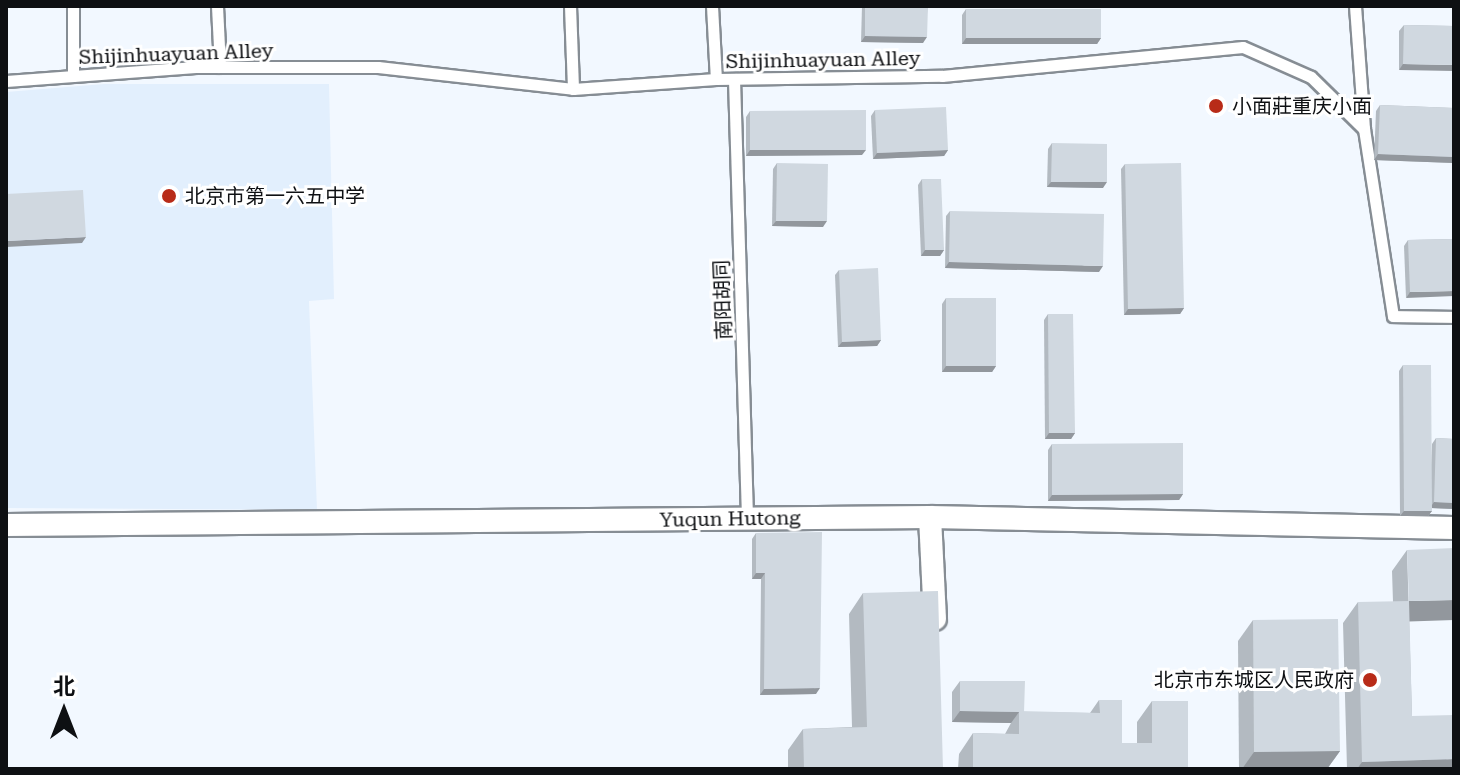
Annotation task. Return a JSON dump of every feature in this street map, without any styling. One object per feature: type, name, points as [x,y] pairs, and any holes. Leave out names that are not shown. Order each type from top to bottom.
[{"type":"street","name":"Yuqun Hutong","points":[[6,525],[930,517],[1454,528]]},
{"type":"street","points":[[930,517],[936,643]]},
{"type":"lane","points":[[73,6],[73,76]]},
{"type":"lane","points":[[217,6],[220,67]]},
{"type":"lane","points":[[570,6],[573,89]]},
{"type":"lane","points":[[712,6],[716,79]]},
{"type":"lane","points":[[1355,6],[1364,129],[1393,316],[1454,317]]},
{"type":"lane","name":"Shijinhuayuan Alley","points":[[6,81],[220,67],[378,67],[573,89],[716,79],[942,76],[1243,47],[1311,77],[1364,129]]},
{"type":"lane","name":"南阳胡同","points":[[734,79],[747,519]]},
{"type":"shaded area","name":"北京市第一六五中学","points":[[104,84],[329,84],[334,299],[309,301],[317,510],[6,508],[6,92]]},
{"type":"building","points":[[865,6],[928,6],[927,37],[865,36]]},
{"type":"building","points":[[966,9],[1101,9],[1101,38],[966,38]]},
{"type":"building","points":[[1404,25],[1454,26],[1454,65],[1403,64]]},
{"type":"building","points":[[1380,105],[1454,108],[1454,157],[1378,154]]},
{"type":"building","points":[[946,107],[948,150],[877,153],[875,110]]},
{"type":"building","points":[[866,110],[866,150],[750,150],[750,111]]},
{"type":"building","points":[[1052,143],[1107,144],[1107,182],[1051,182]]},
{"type":"building","points":[[777,163],[828,164],[827,221],[776,221]]},
{"type":"building","points":[[1181,163],[1184,308],[1128,309],[1125,164]]},
{"type":"building","points":[[922,179],[941,179],[944,250],[925,250]]},
{"type":"building","points":[[83,190],[86,237],[6,241],[6,194]]},
{"type":"building","points":[[950,211],[1104,214],[1103,266],[949,262]]},
{"type":"building","points":[[1454,239],[1454,291],[1410,292],[1408,240]]},
{"type":"building","points":[[878,268],[881,340],[842,342],[839,270]]},
{"type":"building","points":[[946,298],[996,298],[996,366],[946,366]]},
{"type":"building","points":[[1048,314],[1073,314],[1075,433],[1049,433]]},
{"type":"building","points":[[1403,365],[1431,365],[1432,511],[1404,511]]},
{"type":"building","points":[[1436,438],[1454,439],[1454,503],[1434,502]]},
{"type":"building","points":[[1183,443],[1183,494],[1052,495],[1052,444]]},
{"type":"building","points":[[822,532],[820,688],[764,689],[765,573],[756,573],[756,533]]},
{"type":"building","points":[[1454,548],[1454,600],[1409,601],[1407,550]]},
{"type":"building","points":[[938,591],[943,769],[804,769],[803,729],[867,727],[863,593]]},
{"type":"building","name":"北京市东城区人民政府","points":[[1409,601],[1412,716],[1454,715],[1454,759],[1362,762],[1358,602]]},
{"type":"building","points":[[1338,619],[1340,751],[1254,752],[1253,620]]},
{"type":"building","points":[[960,681],[1025,681],[1024,712],[960,711]]},
{"type":"building","points":[[1099,700],[1122,700],[1122,743],[1152,743],[1152,701],[1188,701],[1188,769],[973,769],[973,733],[1019,734],[1019,711],[1100,713]]},
{"type":"place","name":"小面莊重庆小面","points":[[1216,106]]},
{"type":"place","name":"北京市第一六五中学","points":[[169,196]]},
{"type":"place","name":"北京市东城区人民政府","points":[[1370,680]]}]
